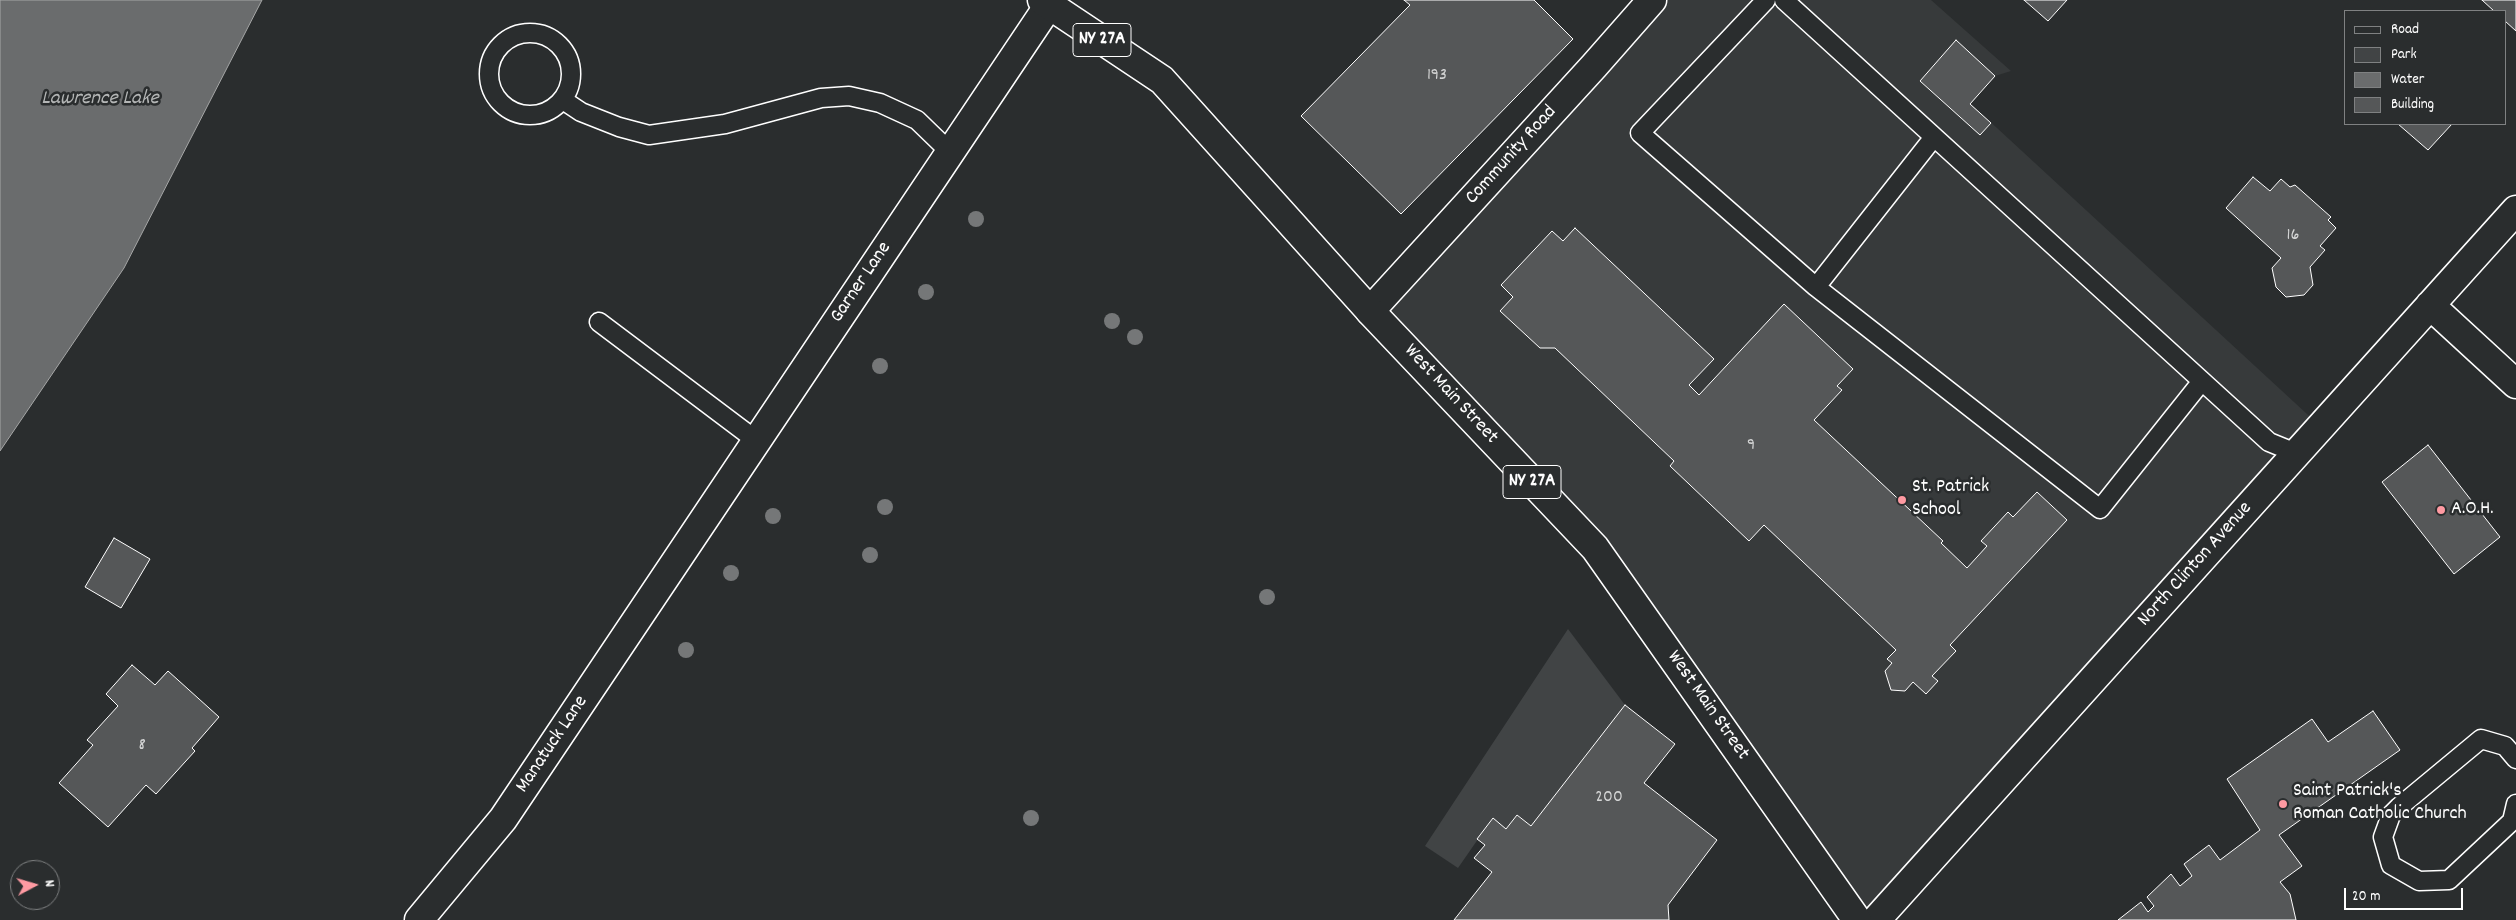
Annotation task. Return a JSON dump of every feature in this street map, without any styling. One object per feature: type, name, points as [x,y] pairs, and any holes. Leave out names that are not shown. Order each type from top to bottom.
[{"type":"main road","name":"Community Road","points":[[1370,311],[1652,0]]},
{"type":"main road","name":"West Main Street","points":[[1045,2],[1162,80],[1370,311],[1595,548],[1857,920]]},
{"type":"main road","name":"Garner Lane","points":[[676,562],[950,152],[1045,2]]},
{"type":"main road","name":"North Clinton Avenue","points":[[1876,920],[2516,210]]},
{"type":"main road","points":[[2430,305],[2516,384]]},
{"type":"main road","name":"Manatuck Lane","points":[[419,920],[503,819],[676,562]]},
{"type":"lane","points":[[1766,0],[1640,133],[1816,286],[2100,509],[2202,381]]},
{"type":"lane","points":[[1784,0],[2269,442],[2296,453]]},
{"type":"lane","points":[[521,33],[542,34],[553,40],[568,58],[572,71],[570,87],[563,100],[549,111],[535,116],[522,115],[508,110],[494,95],[489,76],[494,54],[504,42],[521,33]]},
{"type":"lane","points":[[563,100],[581,112],[619,128],[649,135],[725,124],[821,98],[849,96],[880,102],[918,120],[950,152]]},
{"type":"lane","points":[[1816,286],[1934,137]]},
{"type":"lane","points":[[599,322],[757,441]]},
{"type":"lane","points":[[2516,759],[2505,746],[2481,739],[2399,807],[2391,815],[2383,837],[2391,865],[2419,881],[2449,880],[2512,821],[2516,804]]},
{"type":"shaded area","name":"St. Patrick School","points":[[1651,0],[1931,0],[2011,71],[1995,76],[1971,104],[2320,426],[1857,920],[1595,548],[1370,311]]},
{"type":"green space","points":[[1568,629],[1625,705],[1531,826],[1517,815],[1506,829],[1492,819],[1458,868],[1425,846]]},
{"type":"water","name":"Lawrence Lake","points":[[0,0],[262,0],[124,268],[0,451]]},
{"type":"building","points":[[1404,0],[1534,0],[1573,39],[1401,214],[1301,116],[1410,5]]},
{"type":"building","points":[[2024,0],[2067,0],[2048,21]]},
{"type":"building","points":[[2482,0],[2516,0],[2516,31],[2506,22],[2506,10],[2493,10]]},
{"type":"building","points":[[1956,40],[1995,76],[1970,104],[1991,123],[1980,135],[1920,81]]},
{"type":"building","points":[[2399,125],[2451,125],[2428,150]]},
{"type":"building","points":[[2253,177],[2270,191],[2281,179],[2290,187],[2295,185],[2331,217],[2328,220],[2336,228],[2320,246],[2325,250],[2310,267],[2313,285],[2304,295],[2286,297],[2276,287],[2272,268],[2281,258],[2226,208]]},
{"type":"building","name":"St. Patrick School","points":[[1575,228],[1714,359],[1689,385],[1699,395],[1784,304],[1853,369],[1837,386],[1842,390],[1814,420],[1943,541],[1941,543],[1967,568],[1987,546],[1981,541],[2008,512],[2013,517],[2037,492],[2067,520],[1950,645],[1956,651],[1932,676],[1938,681],[1926,694],[1913,682],[1905,691],[1891,690],[1885,671],[1892,663],[1887,659],[1896,650],[1764,525],[1749,541],[1670,466],[1674,461],[1555,348],[1540,348],[1500,311],[1513,297],[1501,285],[1552,231],[1563,241]]},
{"type":"building","name":"A.O.H.","points":[[2428,445],[2500,537],[2454,574],[2382,482]]},
{"type":"building","points":[[114,538],[150,559],[121,608],[85,587]]},
{"type":"building","points":[[132,665],[155,685],[168,671],[219,717],[192,748],[195,751],[156,794],[146,785],[108,827],[59,783],[93,745],[87,740],[118,706],[106,694]]},
{"type":"building","points":[[1625,705],[1675,744],[1644,783],[1717,840],[1668,905],[1669,920],[1454,920],[1492,872],[1474,858],[1485,845],[1477,839],[1493,818],[1506,829],[1517,815],[1531,826]]},
{"type":"building","name":"Saint Patrick's Roman Catholic Church","points":[[2373,711],[2400,750],[2279,835],[2302,866],[2280,882],[2290,894],[2296,920],[2118,920],[2141,902],[2148,912],[2154,906],[2147,897],[2171,874],[2180,886],[2192,876],[2184,864],[2209,845],[2220,860],[2260,830],[2227,779],[2312,719],[2328,742]]},
{"type":"place","name":"St. Patrick School","points":[[1902,500]]},
{"type":"place","name":"A.O.H.","points":[[2441,510]]},
{"type":"place","name":"Saint Patrick's Roman Catholic Church","points":[[2283,804]]}]
